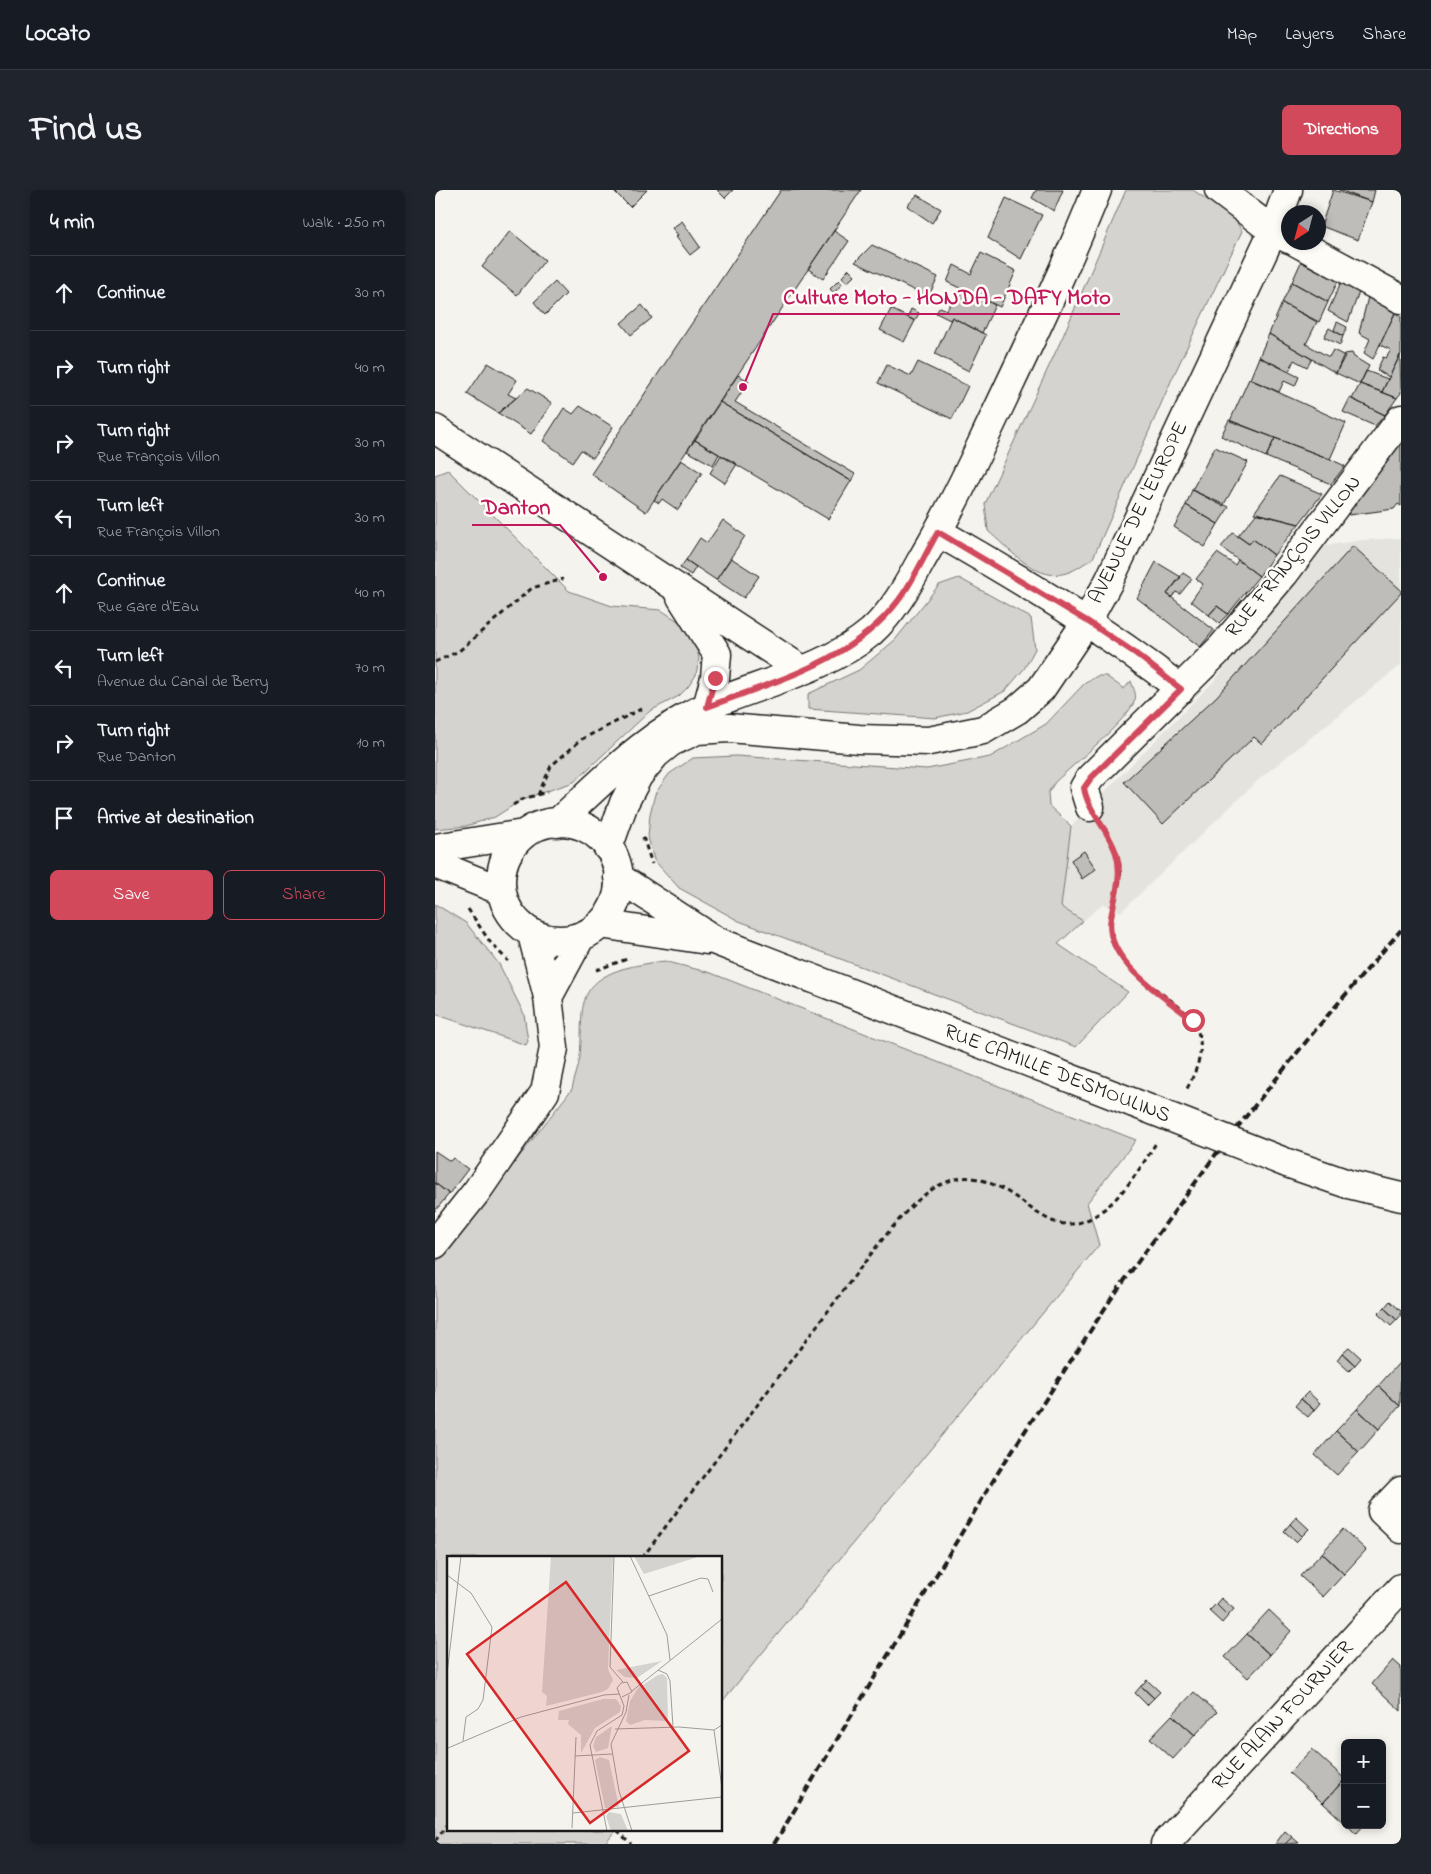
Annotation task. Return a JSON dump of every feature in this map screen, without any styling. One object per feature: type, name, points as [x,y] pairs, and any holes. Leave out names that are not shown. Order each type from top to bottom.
[{"type":"street","points":[[557,822],[629,755],[657,734],[707,707],[802,670],[848,648],[871,632],[899,601],[938,532],[1068,262],[1097,190]]},
{"type":"street","points":[[1219,190],[1281,233]]},
{"type":"street","name":"AVENUE DE L'EUROPE","points":[[1287,205],[1288,190]]},
{"type":"street","name":"AVENUE DE L'EUROPE","points":[[608,848],[624,803],[637,776],[656,754],[671,742],[697,730],[729,728],[859,739],[929,741],[983,730],[1017,710],[1041,689],[1087,621],[1281,247]]},
{"type":"street","points":[[1310,250],[1401,299]]},
{"type":"street","name":"RUE FRANÇOIS VILLON","points":[[1090,807],[1084,788],[1091,778],[1221,648],[1284,574],[1401,419]]},
{"type":"street","points":[[435,429],[802,670]]},
{"type":"street","points":[[938,532],[1087,621],[1135,653],[1181,689]]},
{"type":"street","points":[[676,589],[717,654],[715,678],[707,707]]},
{"type":"street","points":[[435,848],[524,834],[540,826],[557,822],[577,825],[594,834],[608,848],[615,862],[618,877],[617,894],[611,911],[591,930],[548,997]]},
{"type":"street","points":[[524,834],[513,845],[505,859],[501,875],[501,890],[512,916],[532,934],[548,939],[565,940],[591,930]]},
{"type":"street","points":[[435,864],[501,890]]},
{"type":"street","name":"RUE CAMILLE DESMOULINS","points":[[618,877],[716,942],[1287,1163],[1348,1184],[1401,1197]]},
{"type":"street","name":"RUE CAMILLE DESMOULINS","points":[[591,930],[716,942]]},
{"type":"street","points":[[435,1244],[477,1191],[514,1139],[545,1092],[550,1077],[554,1048],[548,997],[532,934]]},
{"type":"street","points":[[1401,1491],[1382,1511],[1401,1529]]},
{"type":"street","name":"RUE ALAIN FOURNIER","points":[[1165,1844],[1401,1588]]},
{"type":"path","points":[[435,662],[459,651],[532,588],[563,579]]},
{"type":"path","points":[[1090,807],[1104,826],[1117,854],[1120,875],[1110,924],[1114,946],[1123,962],[1193,1020],[1200,1037],[1198,1060],[1191,1083],[1181,1098]]},
{"type":"path","points":[[644,1556],[877,1246],[910,1208],[945,1183],[962,1178],[983,1179],[1008,1192],[1052,1221],[1069,1224],[1089,1219],[1111,1204],[1134,1179],[1159,1138]]},
{"type":"path","points":[[435,1841],[447,1826]]},
{"type":"path","points":[[619,1832],[631,1844]]},
{"type":"shaded area","points":[[1126,190],[1193,190],[1234,218],[1242,231],[1172,379],[1093,558],[1071,572],[1052,575],[1042,572],[1022,561],[988,531],[985,504],[1063,336]]},
{"type":"shaded area","points":[[448,470],[569,591],[612,606],[661,610],[692,630],[699,658],[696,675],[679,696],[650,711],[574,782],[523,799],[495,817],[466,826],[435,829],[435,475]]},
{"type":"shaded area","points":[[1401,538],[1401,665],[1259,779],[1121,912],[1103,904],[1083,921],[1061,907],[1071,826],[1214,681],[1323,546],[1363,540]]},
{"type":"shaded area","points":[[959,578],[1031,618],[1035,649],[1024,669],[1005,691],[967,711],[935,718],[808,709],[808,694],[859,670],[895,640],[939,585]]},
{"type":"shaded area","points":[[1097,676],[1106,676],[1124,689],[1131,681],[1135,700],[1122,719],[1055,782],[1048,793],[1049,806],[1071,826],[1061,907],[1083,921],[1058,944],[1128,992],[1076,1047],[739,921],[679,888],[654,860],[648,837],[650,814],[655,794],[669,774],[693,758],[736,756],[927,769],[990,757],[1046,724],[1084,684]]},
{"type":"shaded area","points":[[435,904],[466,923],[499,964],[524,1014],[528,1041],[526,1045],[435,1014]]},
{"type":"shaded area","points":[[664,961],[711,973],[1136,1140],[1087,1203],[1099,1245],[723,1701],[723,1556],[447,1556],[447,1832],[614,1832],[604,1844],[435,1844],[435,1264],[572,1089],[579,1060],[584,1003],[588,993],[595,984],[606,976],[622,969]]},
{"type":"building","points":[[613,190],[647,190],[630,207]]},
{"type":"building","points":[[717,190],[733,190],[725,198]]},
{"type":"building","points":[[781,190],[861,190],[646,512],[591,474]]},
{"type":"building","points":[[1036,190],[1063,190],[1054,211],[1032,198]]},
{"type":"building","points":[[1333,190],[1372,202],[1358,240],[1326,228],[1326,211]]},
{"type":"building","points":[[1339,190],[1375,190],[1372,202]]},
{"type":"building","points":[[917,195],[941,209],[932,223],[907,206]]},
{"type":"building","points":[[1006,198],[1042,215],[1021,259],[988,238]]},
{"type":"building","points":[[682,221],[700,247],[690,255],[676,237],[678,235],[672,228]]},
{"type":"building","points":[[510,231],[545,260],[517,295],[482,267]]},
{"type":"building","points":[[834,231],[849,241],[823,279],[808,269]]},
{"type":"building","points":[[872,245],[938,277],[928,297],[855,262]]},
{"type":"building","points":[[981,253],[1016,271],[1000,307],[947,282],[954,265],[971,274]]},
{"type":"building","points":[[1301,262],[1338,281],[1328,302],[1292,282]]},
{"type":"building","points":[[849,269],[855,275],[847,283],[842,277]]},
{"type":"building","points":[[839,280],[842,284],[834,293],[830,289]]},
{"type":"building","points":[[555,282],[566,294],[545,315],[534,302]]},
{"type":"building","points":[[1292,282],[1328,302],[1319,322],[1282,303]]},
{"type":"building","points":[[1341,282],[1359,292],[1348,322],[1328,311]]},
{"type":"building","points":[[964,290],[995,305],[982,333],[952,317],[950,320],[936,313],[940,307],[947,310],[952,300],[957,302]]},
{"type":"building","points":[[1368,297],[1395,313],[1373,359],[1364,353],[1370,339],[1359,333]]},
{"type":"building","points":[[1282,303],[1317,322],[1306,344],[1329,357],[1333,350],[1345,356],[1336,373],[1269,334]]},
{"type":"building","points":[[642,305],[652,318],[631,335],[621,323]]},
{"type":"building","points":[[891,309],[915,321],[904,342],[880,330]]},
{"type":"building","points":[[911,309],[919,313],[915,321],[908,317]]},
{"type":"building","points":[[1395,313],[1401,316],[1401,354],[1389,377],[1377,370],[1383,357],[1386,358],[1391,350],[1380,345]]},
{"type":"building","points":[[952,317],[986,335],[969,371],[935,354]]},
{"type":"building","points":[[1337,322],[1347,327],[1343,336],[1334,330]]},
{"type":"building","points":[[1329,328],[1343,336],[1340,345],[1324,337]]},
{"type":"building","points":[[1269,334],[1312,359],[1307,367],[1294,360],[1289,371],[1259,357]]},
{"type":"building","points":[[1352,353],[1354,357],[1369,366],[1360,384],[1336,373],[1344,354]]},
{"type":"building","points":[[1400,355],[1401,393],[1397,398],[1382,392]]},
{"type":"building","points":[[1259,357],[1299,377],[1295,386],[1284,381],[1279,392],[1250,379]]},
{"type":"building","points":[[918,362],[968,386],[952,419],[878,383],[887,365],[911,376]]},
{"type":"building","points":[[488,363],[517,380],[508,394],[516,398],[498,413],[467,394]]},
{"type":"building","points":[[1366,371],[1388,379],[1382,392],[1360,384]]},
{"type":"building","points":[[738,375],[749,381],[735,402],[855,474],[851,481],[720,402]]},
{"type":"building","points":[[1249,379],[1346,423],[1330,459],[1230,421]]},
{"type":"building","points":[[1360,384],[1397,398],[1385,415],[1352,399]]},
{"type":"building","points":[[528,388],[552,403],[531,434],[498,413]]},
{"type":"building","points":[[1350,398],[1385,415],[1375,426],[1343,412]]},
{"type":"building","points":[[720,402],[851,481],[828,519],[695,440]]},
{"type":"building","points":[[580,406],[613,427],[593,458],[581,450],[573,462],[543,441],[564,408],[573,414]]},
{"type":"building","points":[[1229,420],[1275,438],[1266,457],[1221,436]]},
{"type":"building","points":[[1275,438],[1345,466],[1331,484],[1266,457]]},
{"type":"building","points":[[695,440],[719,454],[713,465],[687,451]]},
{"type":"building","points":[[1401,443],[1401,506],[1398,504],[1394,509],[1349,515],[1347,512]]},
{"type":"building","points":[[1215,447],[1248,462],[1223,506],[1192,490]]},
{"type":"building","points":[[721,455],[737,464],[725,483],[710,473]]},
{"type":"building","points":[[681,460],[702,473],[678,510],[662,499],[659,503],[654,500]]},
{"type":"building","points":[[1280,476],[1322,494],[1299,524],[1254,513]]},
{"type":"building","points":[[1192,490],[1229,507],[1218,524],[1186,505]]},
{"type":"building","points":[[1186,505],[1218,524],[1205,547],[1174,527]]},
{"type":"building","points":[[1257,513],[1299,524],[1274,555],[1253,539],[1249,544],[1238,536]]},
{"type":"building","points":[[723,520],[745,536],[716,580],[686,560],[700,538],[707,543]]},
{"type":"building","points":[[1233,533],[1249,544],[1253,539],[1274,555],[1259,576],[1221,547]]},
{"type":"building","points":[[1353,546],[1401,590],[1401,593],[1262,744],[1254,737],[1163,824],[1124,782],[1216,697]]},
{"type":"building","points":[[1217,553],[1235,565],[1238,560],[1259,576],[1228,614],[1217,606],[1209,615],[1191,601],[1203,584],[1196,579]]},
{"type":"building","points":[[731,558],[759,576],[744,598],[716,580]]},
{"type":"building","points":[[686,560],[696,567],[691,575],[680,568]]},
{"type":"building","points":[[1156,562],[1181,577],[1167,594],[1214,630],[1200,647],[1137,598]]},
{"type":"building","points":[[1183,573],[1192,579],[1180,594],[1176,592],[1172,597],[1167,594]]},
{"type":"building","points":[[1217,606],[1228,614],[1219,623],[1209,615]]},
{"type":"building","points":[[1084,851],[1096,869],[1082,879],[1071,860]]},
{"type":"building","points":[[435,1151],[450,1161],[453,1158],[468,1169],[449,1194],[435,1183]]},
{"type":"building","points":[[435,1183],[449,1194],[435,1211]]},
{"type":"building","points":[[1390,1301],[1401,1311],[1401,1315],[1397,1320],[1384,1308]]},
{"type":"building","points":[[1384,1308],[1397,1320],[1391,1326],[1378,1314]]},
{"type":"building","points":[[1349,1347],[1361,1358],[1355,1365],[1342,1353]]},
{"type":"building","points":[[1342,1353],[1355,1365],[1349,1371],[1337,1360]]},
{"type":"building","points":[[1399,1363],[1401,1365],[1400,1406],[1378,1386]]},
{"type":"building","points":[[1378,1386],[1400,1406],[1379,1429],[1357,1409]]},
{"type":"building","points":[[1308,1392],[1320,1403],[1314,1410],[1301,1399]]},
{"type":"building","points":[[1301,1399],[1314,1410],[1308,1417],[1295,1406]]},
{"type":"building","points":[[1357,1409],[1379,1429],[1359,1452],[1336,1431]]},
{"type":"building","points":[[1336,1431],[1359,1452],[1337,1475],[1315,1455]]},
{"type":"building","points":[[1296,1517],[1309,1529],[1302,1536],[1290,1524]]},
{"type":"building","points":[[1290,1524],[1302,1536],[1296,1542],[1284,1531]]},
{"type":"building","points":[[1343,1529],[1366,1550],[1344,1574],[1322,1553]]},
{"type":"building","points":[[1322,1553],[1344,1574],[1323,1597],[1300,1576]]},
{"type":"building","points":[[1221,1598],[1234,1609],[1228,1616],[1216,1604]]},
{"type":"building","points":[[1216,1604],[1228,1616],[1222,1623],[1209,1611]]},
{"type":"building","points":[[1269,1610],[1291,1631],[1270,1655],[1247,1634]]},
{"type":"building","points":[[1247,1634],[1270,1655],[1248,1678],[1225,1657]]},
{"type":"building","points":[[1393,1660],[1401,1667],[1401,1711],[1372,1684]]},
{"type":"building","points":[[1147,1680],[1160,1692],[1154,1698],[1141,1686]]},
{"type":"building","points":[[1141,1686],[1154,1698],[1147,1705],[1135,1693]]},
{"type":"building","points":[[1194,1692],[1217,1712],[1195,1735],[1172,1715]]},
{"type":"building","points":[[1172,1715],[1195,1735],[1173,1759],[1150,1738]]},
{"type":"building","points":[[1312,1749],[1341,1775],[1341,1783],[1323,1803],[1289,1773]]},
{"type":"building","points":[[1341,1783],[1341,1819],[1323,1803]]},
{"type":"building","points":[[1351,1829],[1360,1829],[1356,1834]]},
{"type":"building","points":[[1285,1831],[1292,1837],[1285,1844],[1275,1844]]},
{"type":"building","points":[[1292,1837],[1299,1843],[1285,1844]]},
{"type":"railway","points":[[774,1844],[999,1471],[1111,1299],[1216,1154],[1317,1028],[1401,930]]},
{"type":"place","name":"Culture Moto - HONDA - DAFY Moto","points":[[743,387]]},
{"type":"place","name":"Danton","points":[[603,577]]},
{"type":"route","points":[[715,678],[707,707],[802,670],[848,648],[871,632],[899,601],[938,532],[1087,621],[1135,653],[1181,689],[1091,778],[1084,788],[1085,797],[1104,826],[1117,854],[1120,875],[1110,924],[1114,946],[1123,962],[1193,1020]]}]
